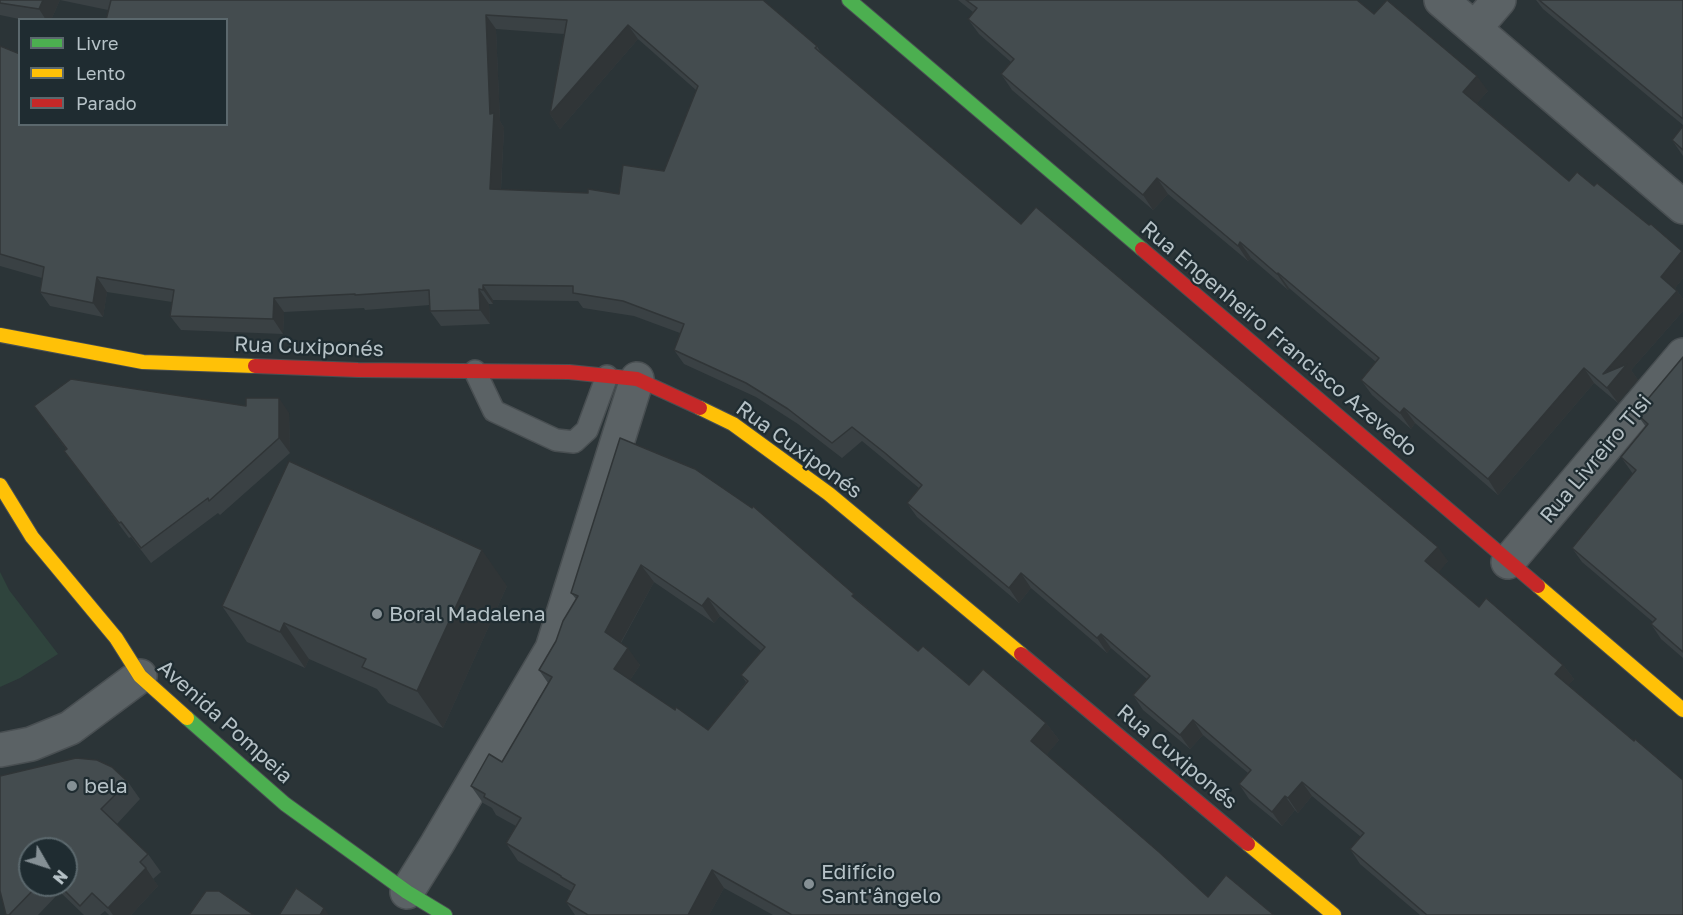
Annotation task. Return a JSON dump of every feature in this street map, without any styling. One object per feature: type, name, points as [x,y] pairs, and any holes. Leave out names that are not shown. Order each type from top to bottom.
[{"type":"street","name":"Rua Engenheiro Francisco Azevedo","points":[[849,0],[1683,710]]},
{"type":"street","points":[[1441,0],[1683,207]]},
{"type":"street","points":[[1475,28],[1499,0]]},
{"type":"street","name":"Rua Cuxiponés","points":[[0,335],[143,362],[358,370],[569,372],[622,377],[733,424],[829,494],[1334,915]]},
{"type":"street","name":"Rua Livreiro Tisi","points":[[1508,562],[1683,356]]},
{"type":"street","points":[[407,892],[552,649],[622,377]]},
{"type":"street","name":"Avenida Pompeia","points":[[0,485],[32,537],[116,638],[140,676],[285,804],[407,892],[445,915]]},
{"type":"street","points":[[0,750],[31,744],[70,728],[140,676]]},
{"type":"lane","points":[[475,371],[494,411],[556,440],[574,442],[586,430],[622,377]]},
{"type":"green space","points":[[0,572],[9,590],[58,654],[20,678],[0,687]]},
{"type":"building","points":[[0,0],[43,0],[39,9],[0,3]]},
{"type":"building","points":[[111,0],[763,0],[817,46],[815,48],[1021,224],[1036,207],[1438,547],[1425,561],[1479,607],[1486,598],[1563,665],[1555,674],[1683,780],[1683,915],[1427,915],[1350,849],[1364,833],[1302,782],[1288,798],[1285,796],[1272,812],[1239,784],[1251,770],[1193,720],[1180,735],[1133,695],[1150,676],[1101,634],[1097,638],[1021,573],[1009,588],[907,503],[922,485],[852,427],[832,443],[788,409],[746,383],[674,350],[684,324],[623,301],[573,293],[573,286],[483,285],[483,290],[479,289],[480,310],[430,311],[429,290],[274,298],[273,319],[170,316],[174,290],[97,277],[93,303],[40,292],[44,267],[0,254],[0,46],[18,53],[18,126],[228,126],[228,18],[106,18]],"holes":[[[486,15],[567,20],[550,114],[628,25],[698,86],[664,171],[623,165],[619,194],[588,189],[588,193],[490,189],[494,113],[490,114]]]},
{"type":"building","points":[[966,0],[1357,0],[1374,14],[1387,0],[1477,76],[1463,92],[1569,181],[1577,172],[1594,186],[1597,183],[1682,251],[1661,277],[1677,291],[1603,374],[1627,364],[1607,388],[1584,368],[1488,479],[1404,408],[1400,413],[1361,380],[1379,358],[1278,273],[1240,242],[1238,246],[1157,178],[1143,195],[1001,74],[1014,59],[968,19],[977,8]]},
{"type":"building","points":[[1539,0],[1683,0],[1683,119]]},
{"type":"building","points":[[1683,126],[1683,150],[1672,140]]},
{"type":"building","points":[[1683,357],[1683,652],[1651,624],[1656,619],[1572,548],[1636,470],[1621,457],[1648,424],[1636,413]]},
{"type":"building","points":[[71,379],[246,406],[246,398],[279,398],[279,438],[209,501],[208,498],[141,548],[64,451],[67,449],[34,406]]},
{"type":"building","points":[[620,438],[695,469],[752,508],[753,506],[854,594],[852,596],[918,651],[923,646],[969,685],[983,669],[1046,723],[1031,741],[1208,897],[1226,875],[1274,915],[792,915],[712,870],[688,915],[588,915],[566,902],[575,885],[506,843],[521,818],[484,797],[485,794],[471,786],[489,754],[502,762],[552,677],[539,670],[578,596],[571,593]],"holes":[[[641,565],[702,606],[708,598],[765,647],[741,675],[748,681],[708,730],[676,707],[675,710],[614,669],[628,648],[605,632]]]},
{"type":"building","name":"Boral Madalena","points":[[289,461],[482,550],[417,691],[362,667],[366,659],[284,623],[280,632],[222,606]]},
{"type":"building","points":[[76,758],[97,760],[112,767],[128,782],[101,809],[148,854],[140,862],[146,868],[108,908],[92,893],[80,906],[71,897],[78,897],[78,837],[18,837],[18,897],[26,897],[9,915],[6,915],[0,891],[0,776]]},
{"type":"building","points":[[296,888],[324,908],[320,915],[279,915]]},
{"type":"building","points":[[206,891],[219,891],[254,915],[189,915]]},
{"type":"traffic: fast","points":[[849,0],[1142,249]]},
{"type":"traffic: fast","points":[[187,718],[285,804],[407,892],[445,915]]},
{"type":"traffic: slow","points":[[0,335],[143,362],[255,366]]},
{"type":"traffic: slow","points":[[700,408],[733,424],[829,494],[1021,654]]},
{"type":"traffic: slow","points":[[0,485],[32,537],[116,638],[140,676],[187,718]]},
{"type":"traffic: slow","points":[[1538,586],[1683,710]]},
{"type":"traffic: slow","points":[[1248,844],[1334,915]]},
{"type":"traffic: jam","points":[[1142,249],[1538,586]]},
{"type":"traffic: jam","points":[[255,366],[358,370],[569,372],[637,379],[700,408]]},
{"type":"traffic: jam","points":[[1021,654],[1248,844]]},
{"type":"place","name":"Boral Madalena","points":[[377,614]]},
{"type":"place","name":"bela","points":[[72,786]]},
{"type":"place","name":"Edifício Sant'ângelo","points":[[809,884]]}]
